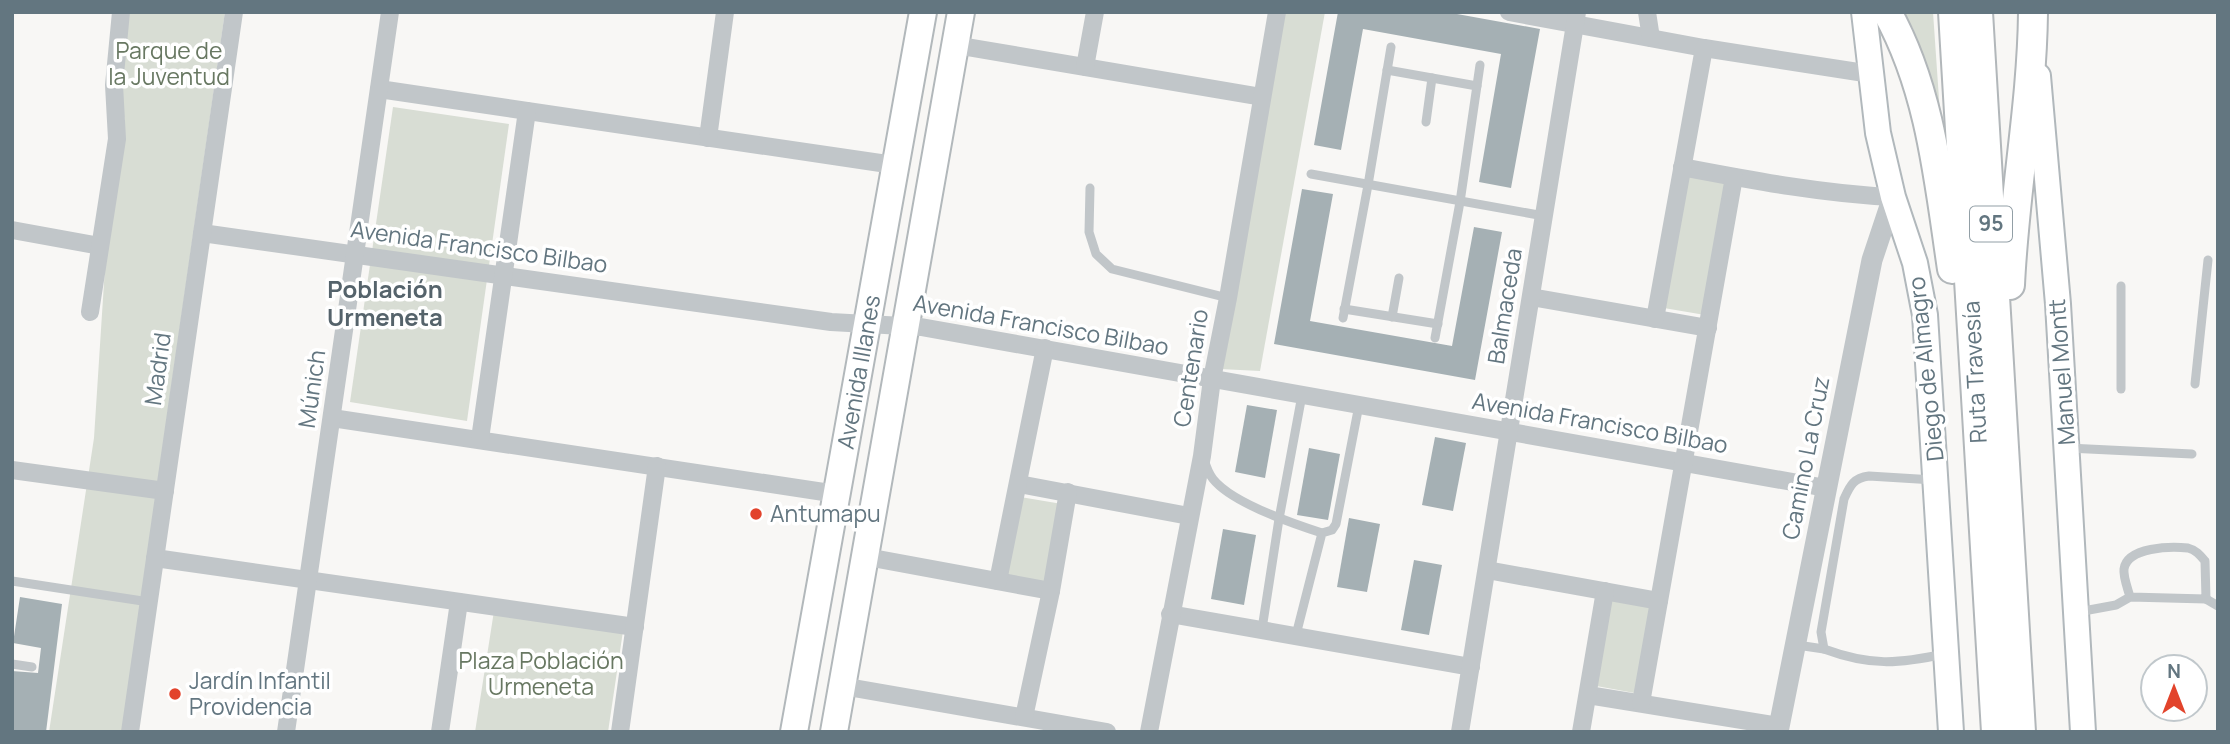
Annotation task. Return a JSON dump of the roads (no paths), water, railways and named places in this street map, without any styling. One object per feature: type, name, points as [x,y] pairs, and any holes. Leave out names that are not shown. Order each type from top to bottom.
[{"type":"highway","points":[[1887,12],[1911,65],[1928,124],[1978,419]]},
{"type":"highway","name":"Ruta Travesía","points":[[1953,12],[1996,732]]},
{"type":"highway","name":"Ruta Travesía","points":[[1978,12],[2021,732]]},
{"type":"highway","points":[[2004,435],[2012,244],[2030,91],[2033,13]]},
{"type":"main road","name":"Avenida Illanes","points":[[794,732],[923,12]]},
{"type":"main road","name":"Avenida Illanes","points":[[834,732],[961,12]]},
{"type":"main road","name":"Diego de Almagro","points":[[1864,12],[1878,134],[1893,197],[1915,263],[1925,315],[1951,732]]},
{"type":"main road","name":"Manuel Montt","points":[[2033,13],[2058,304],[2083,732]]},
{"type":"street","points":[[90,312],[117,139],[114,85],[121,12]]},
{"type":"street","name":"Madrid","points":[[130,732],[234,12]]},
{"type":"street","name":"Múnich","points":[[286,732],[390,12]]},
{"type":"street","points":[[708,138],[725,12]]},
{"type":"street","points":[[1085,67],[1095,12]]},
{"type":"street","name":"Centenario","points":[[1149,732],[1202,456],[1212,379],[1277,12]]},
{"type":"street","points":[[1509,12],[1577,18],[1651,38],[1871,74]]},
{"type":"street","points":[[1647,12],[1651,38]]},
{"type":"street","name":"Balmaceda","points":[[1460,732],[1577,18]]},
{"type":"street","points":[[956,45],[1262,97]]},
{"type":"street","points":[[1655,319],[1704,48]]},
{"type":"street","points":[[379,89],[894,165]]},
{"type":"street","points":[[480,439],[527,111]]},
{"type":"street","points":[[1682,167],[1734,177],[1893,197]]},
{"type":"street","points":[[1641,703],[1734,177]]},
{"type":"street","name":"Camino La Cruz","points":[[1778,729],[1872,260],[1893,197]]},
{"type":"street","points":[[12,230],[100,246]]},
{"type":"street","name":"Avenida Francisco Bilbao","points":[[202,233],[831,323],[906,326],[1045,348],[1826,488]]},
{"type":"street","points":[[1531,297],[1707,328]]},
{"type":"street","points":[[998,581],[1045,348]]},
{"type":"street","points":[[332,418],[837,494]]},
{"type":"street","points":[[620,732],[657,466]]},
{"type":"street","points":[[12,470],[165,491]]},
{"type":"street","points":[[1019,484],[1189,516]]},
{"type":"street","points":[[1024,717],[1051,592],[1068,492]]},
{"type":"street","points":[[867,557],[1051,592]]},
{"type":"street","points":[[155,558],[635,627]]},
{"type":"street","points":[[1487,570],[1659,601]]},
{"type":"street","points":[[1581,732],[1605,591]]},
{"type":"street","points":[[440,732],[459,602]]},
{"type":"street","points":[[1170,614],[1471,667]]},
{"type":"street","points":[[842,685],[1107,732]]},
{"type":"street","points":[[1588,695],[1778,729]]},
{"type":"lane","points":[[1391,47],[1344,313],[1438,324]]},
{"type":"lane","points":[[1435,338],[1460,202],[1480,65]]},
{"type":"lane","points":[[1387,70],[1477,86]]},
{"type":"lane","points":[[1426,122],[1432,78]]},
{"type":"lane","points":[[1311,174],[1544,216]]},
{"type":"lane","points":[[1090,188],[1089,232],[1096,254],[1112,269],[1228,298]]},
{"type":"lane","points":[[2195,384],[2208,260]]},
{"type":"lane","points":[[1392,317],[1399,278]]},
{"type":"lane","points":[[2121,286],[2121,389]]},
{"type":"lane","points":[[1262,629],[1302,395]]},
{"type":"lane","points":[[1202,456],[1214,482],[1227,491],[1279,519],[1322,533],[1332,530],[1336,524],[1359,405]]},
{"type":"lane","points":[[2066,448],[2192,454]]},
{"type":"lane","points":[[1824,649],[1821,632],[1844,499],[1851,482],[1861,477],[1936,480]]},
{"type":"lane","points":[[1296,635],[1322,533]]},
{"type":"lane","points":[[2130,597],[2124,569],[2129,558],[2142,550],[2187,548],[2198,552],[2206,561],[2206,599]]},
{"type":"lane","points":[[12,581],[149,602]]},
{"type":"lane","points":[[2076,612],[2116,605],[2130,597],[2206,599],[2218,607]]},
{"type":"lane","points":[[1795,645],[1824,649],[1879,663],[1907,662],[1946,653]]},
{"type":"lane","points":[[12,664],[32,667]]},
{"type":"place","name":"Antumapu","points":[[756,514]]},
{"type":"place","name":"Jardín Infantil Providencia","points":[[175,694]]},
{"type":"district","name":"Población Urmeneta","points":[[385,304]]},
{"type":"park label","name":"Parque de la Juventud","points":[[169,64]]},
{"type":"park label","name":"Plaza Población Urmeneta","points":[[541,674]]}]
